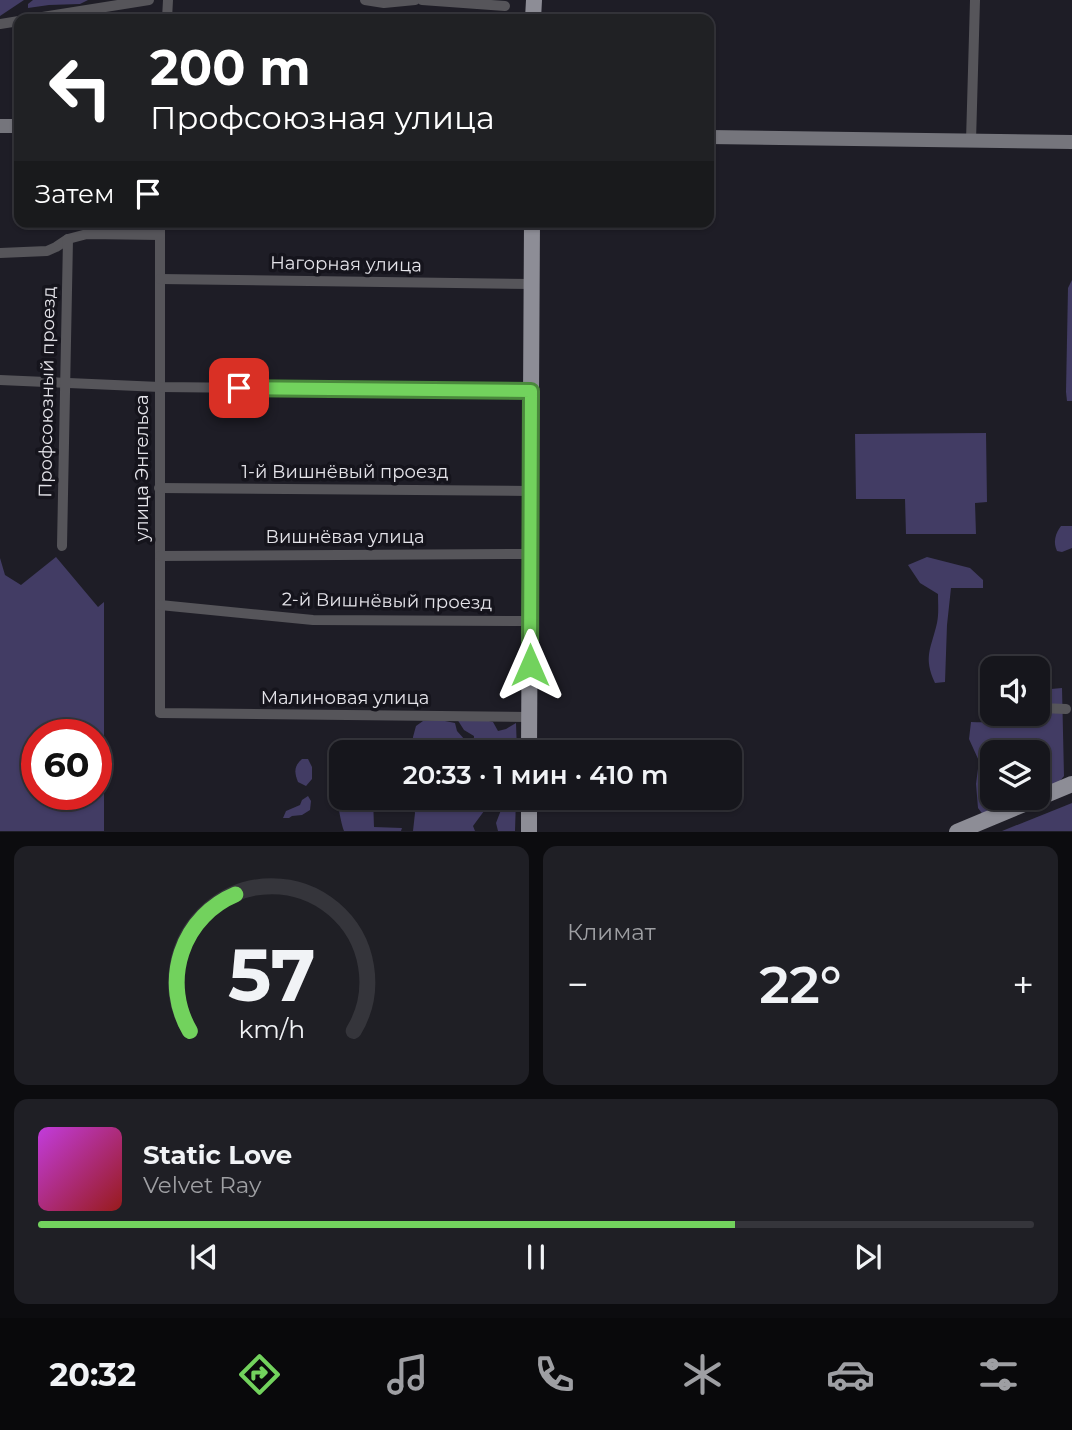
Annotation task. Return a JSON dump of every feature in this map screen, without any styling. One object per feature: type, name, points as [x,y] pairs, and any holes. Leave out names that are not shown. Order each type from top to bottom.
[{"type":"main road","points":[[529,740],[532,228]]},
{"type":"main road","points":[[957,831],[1072,784]]},
{"type":"main road","points":[[529,810],[529,831]]},
{"type":"street","points":[[61,14],[149,0]]},
{"type":"street","points":[[365,0],[384,3],[415,0]]},
{"type":"street","points":[[422,0],[505,6]]},
{"type":"street","points":[[971,141],[975,0]]},
{"type":"street","points":[[714,137],[1072,142]]},
{"type":"street","name":"улица Энгельса","points":[[160,228],[160,713]]},
{"type":"street","points":[[0,253],[47,251],[68,239],[87,234],[160,235]]},
{"type":"street","name":"Профсоюзный проезд","points":[[62,546],[68,239]]},
{"type":"street","name":"Нагорная улица","points":[[160,279],[531,284]]},
{"type":"street","points":[[0,380],[160,387],[531,391]]},
{"type":"street","name":"1-й Вишнёвый проезд","points":[[159,488],[530,491]]},
{"type":"street","name":"Вишнёвая улица","points":[[160,556],[530,554]]},
{"type":"street","name":"2-й Вишнёвый проезд","points":[[160,605],[313,620],[530,621]]},
{"type":"street","points":[[1050,708],[1066,709]]},
{"type":"street","name":"Малиновая улица","points":[[160,713],[529,717]]},
{"type":"shaded area","points":[[0,0],[24,0],[0,16]]},
{"type":"shaded area","points":[[33,0],[88,0],[80,4],[28,8],[28,4]]},
{"type":"shaded area","points":[[1072,280],[1072,401],[1067,401],[1068,288]]},
{"type":"shaded area","points":[[986,433],[987,502],[975,503],[976,534],[906,534],[905,499],[856,499],[855,434]]},
{"type":"shaded area","points":[[1061,526],[1072,526],[1072,548],[1062,552],[1057,551],[1055,541]]},
{"type":"shaded area","points":[[56,557],[98,607],[104,602],[104,719],[21,719],[21,810],[104,810],[104,831],[0,831],[0,558],[5,575],[21,585]]},
{"type":"shaded area","points":[[927,557],[970,568],[983,580],[983,588],[951,588],[945,682],[935,683],[929,666],[938,620],[938,594],[920,583],[908,565]]},
{"type":"shaded area","points":[[1062,688],[1064,776],[1050,792],[1050,740],[980,740],[980,810],[1000,810],[984,816],[978,808],[976,784],[979,761],[969,739],[971,722],[980,722],[980,726],[1050,726],[1051,689]]},
{"type":"shaded area","points":[[457,719],[493,722],[498,731],[516,723],[517,740],[474,740],[474,736],[464,730]]},
{"type":"shaded area","points":[[423,721],[455,723],[457,731],[465,740],[413,740],[416,726]]},
{"type":"shaded area","points":[[302,759],[308,759],[312,767],[312,779],[306,786],[298,782],[296,775],[296,767]]},
{"type":"shaded area","points":[[308,796],[311,801],[310,810],[302,815],[283,818],[286,811],[300,805]]},
{"type":"shaded area","points":[[1072,803],[1072,831],[1002,831]]},
{"type":"shaded area","points":[[340,810],[373,810],[374,827],[402,828],[401,831],[344,831]]},
{"type":"shaded area","points":[[414,810],[485,810],[473,826],[475,831],[413,831]]},
{"type":"shaded area","points":[[501,810],[516,810],[515,831],[498,831],[496,823]]},
{"type":"route","points":[[239,388],[531,391],[530,665]]}]
